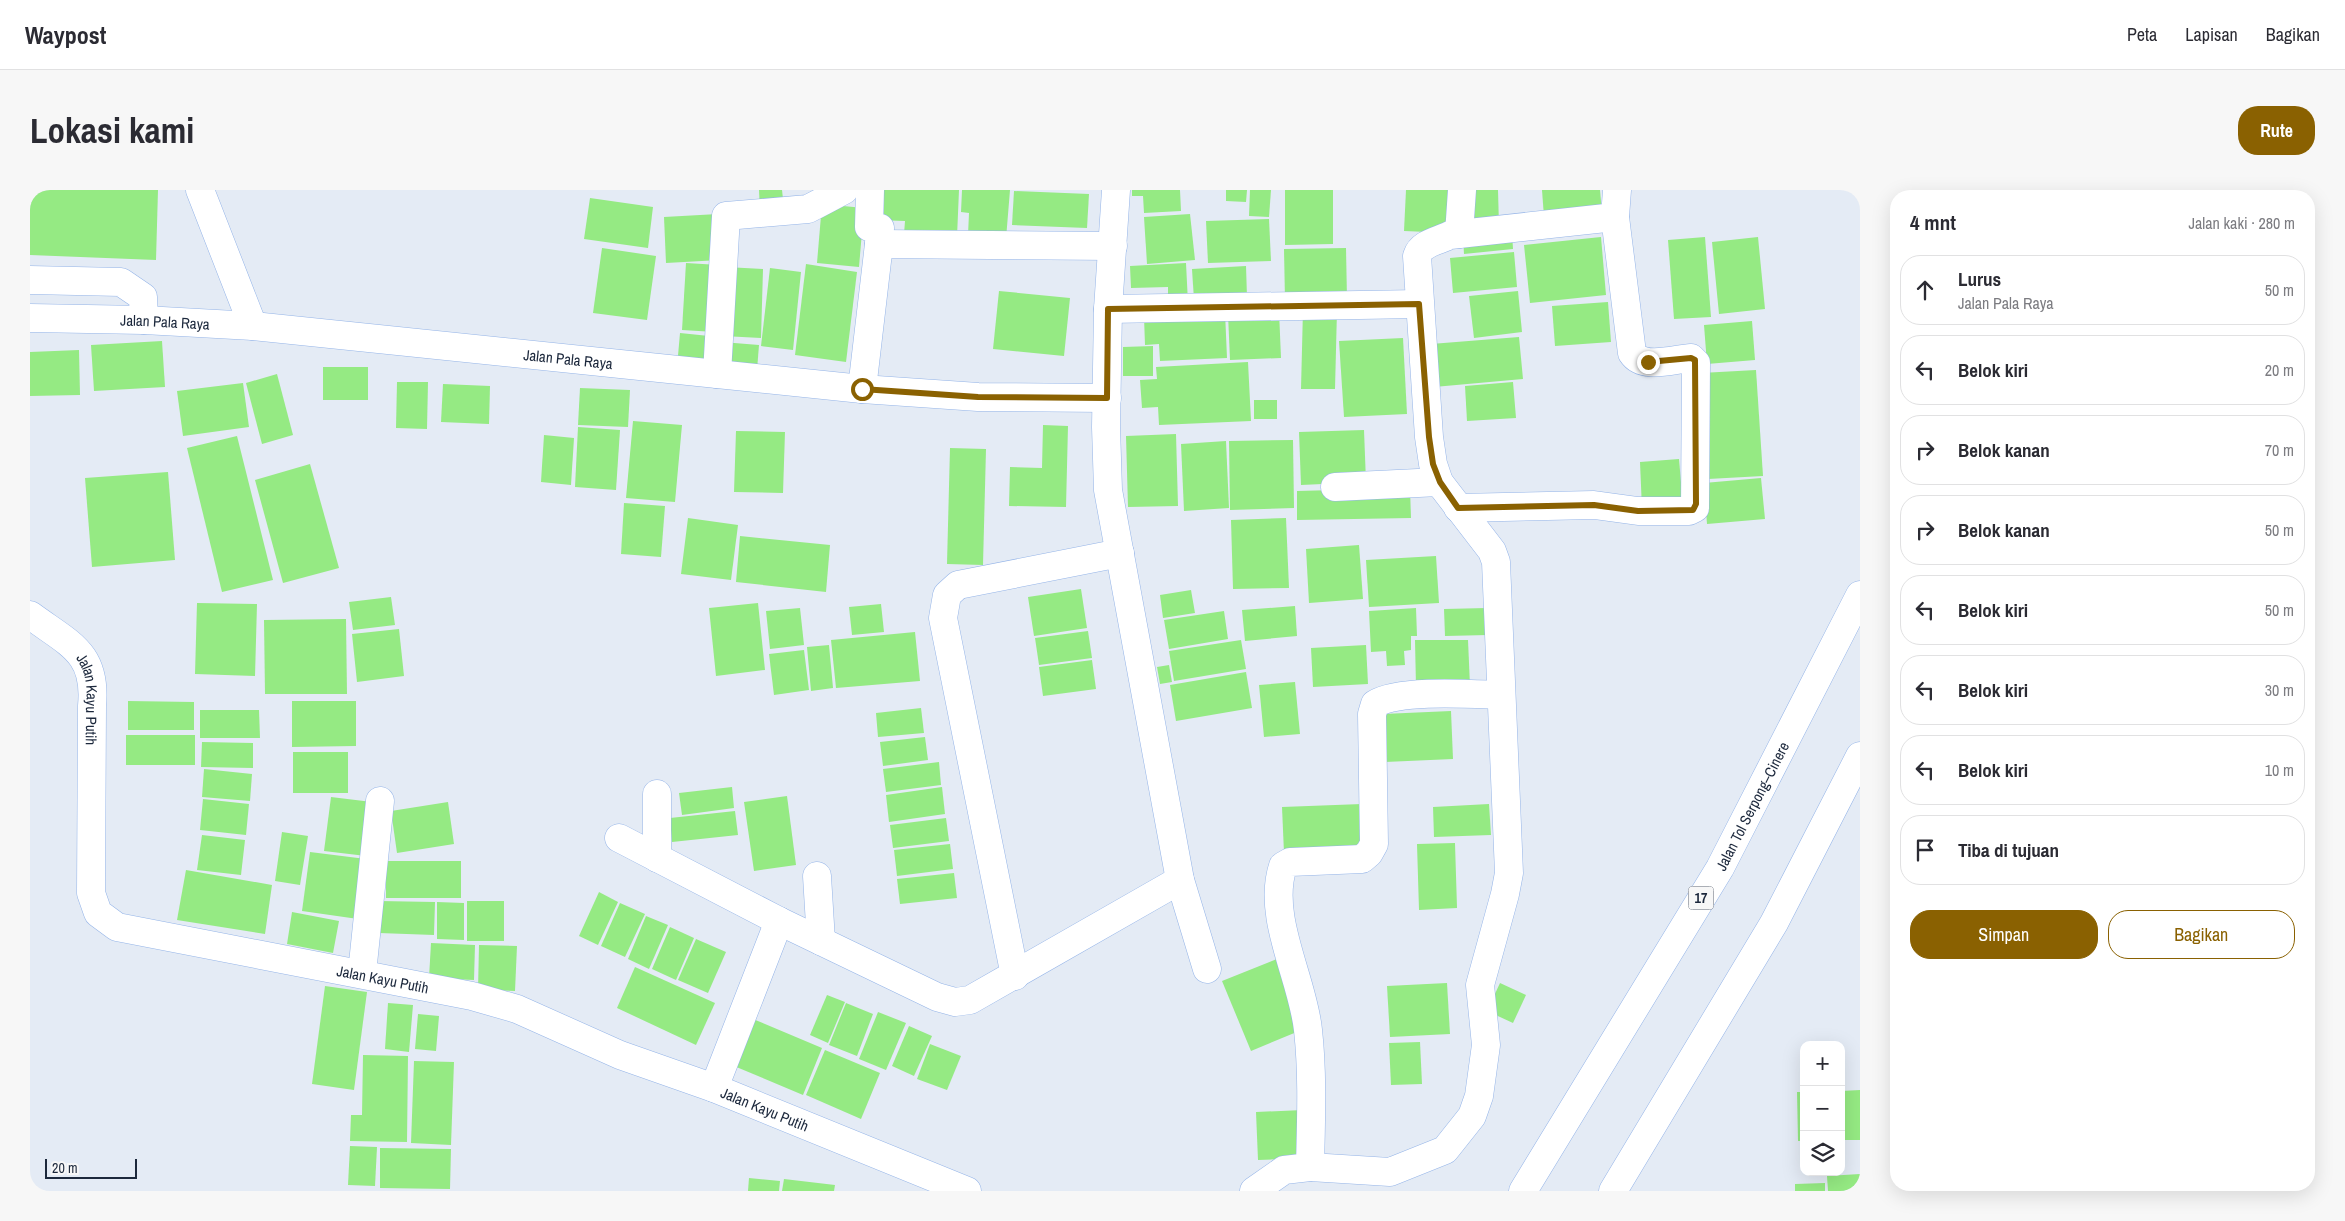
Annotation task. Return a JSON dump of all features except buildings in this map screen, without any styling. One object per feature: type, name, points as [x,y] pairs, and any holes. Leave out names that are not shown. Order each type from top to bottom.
[{"type":"main road","points":[[200,190],[253,326]]},
{"type":"main road","points":[[717,374],[726,216],[808,209],[844,190]]},
{"type":"main road","points":[[862,389],[880,244],[880,228],[869,227],[870,190]]},
{"type":"main road","points":[[1116,190],[1108,309],[1108,490],[1180,880],[1207,969]]},
{"type":"main road","points":[[1459,234],[1462,190]]},
{"type":"main road","points":[[1458,508],[1594,505],[1638,511],[1689,511],[1694,508],[1696,363],[1691,358],[1648,362],[1636,358],[1632,353],[1615,217],[1616,190]]},
{"type":"main road","points":[[1254,1191],[1284,1170],[1310,1167],[1388,1182],[1445,1150],[1472,1116],[1479,1096],[1486,1045],[1480,985],[1508,885],[1509,873],[1500,695],[1496,562],[1492,552],[1440,482],[1433,464],[1429,437],[1417,256],[1419,250],[1450,235],[1615,217]]},
{"type":"main road","points":[[880,244],[1113,246]]},
{"type":"main road","points":[[30,280],[122,282],[143,297],[144,320]]},
{"type":"main road","points":[[1108,309],[1419,304]]},
{"type":"main road","name":"Jalan Pala Raya","points":[[30,318],[144,320],[253,326],[862,389],[978,397],[1107,398]]},
{"type":"main road","points":[[1335,487],[1440,482]]},
{"type":"main road","points":[[1014,976],[943,618],[947,595],[958,585],[1120,553]]},
{"type":"main road","name":"Jalan Tol Serpong–Cinere","points":[[1523,1191],[1720,868],[1860,595]]},
{"type":"main road","name":"Jalan Kayu Putih","points":[[30,615],[79,651],[88,665],[94,686],[92,706],[91,893],[98,913],[116,927],[362,973],[472,996],[517,1009],[620,1055],[714,1088],[924,1183],[967,1191]]},
{"type":"main road","points":[[1310,1167],[1308,1029],[1280,911],[1280,874],[1283,866],[1290,862],[1362,859],[1370,853],[1374,844],[1372,714],[1375,704],[1390,698],[1438,694],[1500,695]]},
{"type":"main road","points":[[1613,1191],[1774,924],[1860,756]]},
{"type":"main road","points":[[656,794],[657,858]]},
{"type":"main road","points":[[362,973],[380,801]]},
{"type":"main road","points":[[619,838],[780,921],[936,997],[955,1002],[970,1000],[1180,880]]},
{"type":"main road","points":[[816,876],[821,941]]},
{"type":"main road","points":[[714,1088],[780,921]]},
{"type":"route","points":[[862,389],[978,397],[1107,398],[1108,309],[1419,304],[1429,437],[1433,464],[1440,482],[1458,508],[1594,505],[1638,511],[1693,510],[1696,504],[1696,363],[1693,358],[1648,362]]}]
